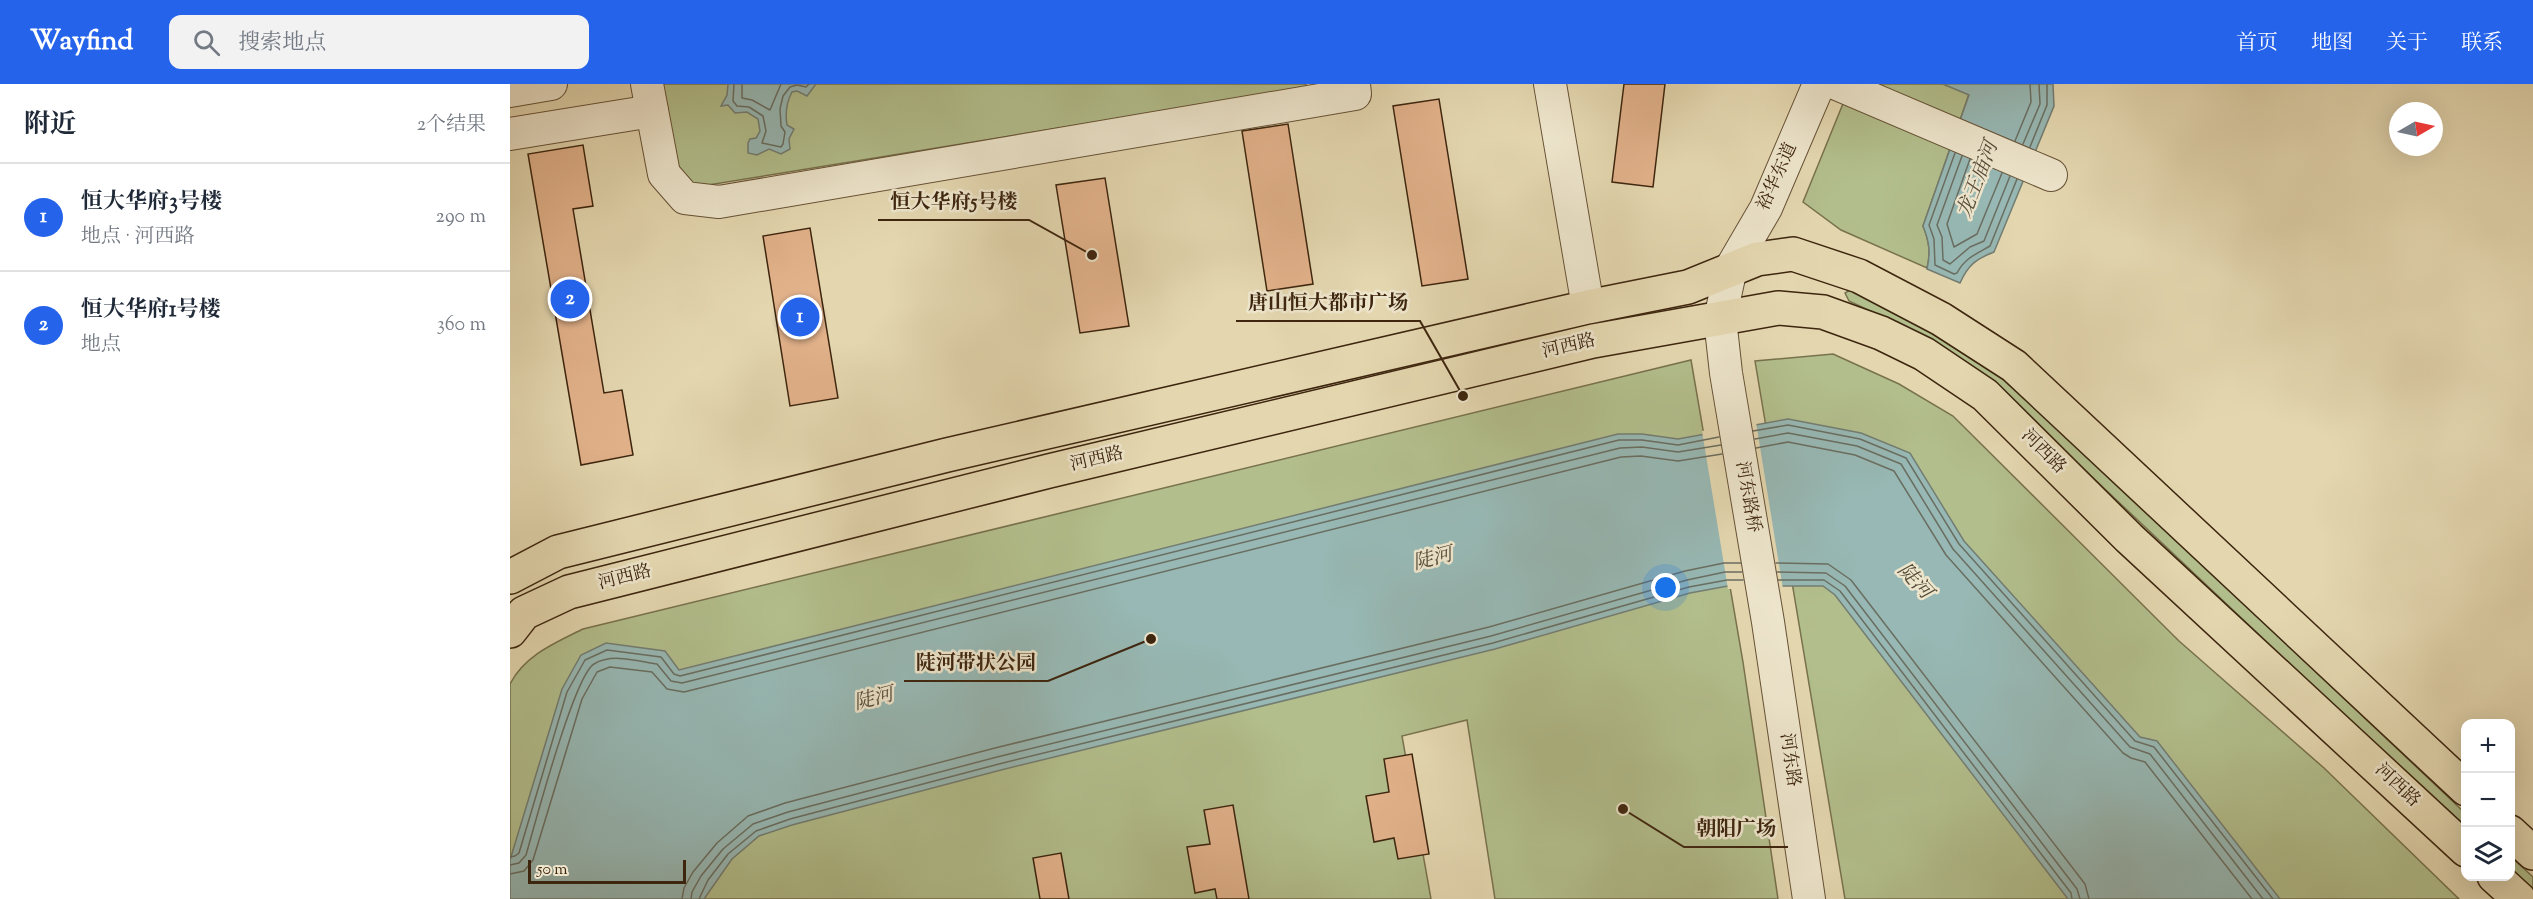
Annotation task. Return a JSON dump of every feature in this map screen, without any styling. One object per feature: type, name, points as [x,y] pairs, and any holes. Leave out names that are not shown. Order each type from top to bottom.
[{"type":"main road","name":"河西路","points":[[510,577],[558,552],[947,455],[1588,307],[1688,287],[1731,267],[1757,259],[1793,254],[1859,276],[1941,319],[2014,366],[2461,784]]},
{"type":"main road","name":"河西路","points":[[515,615],[569,592],[1048,471],[1593,341],[1778,308],[1823,312],[1881,333],[1924,354],[1985,395],[2129,538],[2461,845]]},
{"type":"main road","points":[[2515,836],[2533,853]]},
{"type":"main road","points":[[2499,881],[2519,899]]},
{"type":"street","points":[[510,91],[551,84]]},
{"type":"street","points":[[510,134],[649,98],[664,174],[685,198],[719,202],[1355,94],[1354,84]]},
{"type":"street","points":[[1550,84],[1588,307]]},
{"type":"street","name":"裕华东道","points":[[1720,319],[1731,267],[1766,208],[1819,84]]},
{"type":"street","points":[[1837,84],[2051,175]]},
{"type":"street","name":"河东路桥","points":[[1720,319],[1725,373],[1768,622]]},
{"type":"street","name":"河东路","points":[[1768,622],[1809,899]]},
{"type":"green space","points":[[662,84],[1306,84],[1306,88],[696,187],[676,167]]},
{"type":"green space","points":[[1851,84],[1943,84],[1969,94],[1923,226],[1929,247],[1927,268],[1841,230],[1803,202]]},
{"type":"green space","points":[[1850,290],[1901,310],[2011,383],[2461,809],[2461,825],[2002,392],[1923,336],[1849,301],[1845,293]]},
{"type":"green space","points":[[1833,354],[1899,384],[1953,416],[2179,641],[2324,768],[2459,899],[1845,899],[1755,361]]},
{"type":"green space","points":[[1691,360],[1743,662],[1778,899],[1495,899],[1467,720],[1402,736],[1431,899],[510,899],[510,684],[516,674],[532,658],[583,629]]},
{"type":"green space","points":[[2515,861],[2533,877],[2533,892],[2515,875]]},
{"type":"water","points":[[728,84],[816,84],[807,96],[797,91],[792,92],[790,96],[786,108],[786,121],[787,125],[794,129],[789,139],[790,149],[781,154],[769,149],[757,155],[748,153],[750,139],[756,138],[760,131],[758,119],[747,112],[735,113],[728,105],[721,106],[727,95]]},
{"type":"water","name":"龙王庙河","points":[[1943,84],[2053,84],[2054,106],[1994,252],[1973,263],[1960,283],[1927,269],[1929,247],[1923,226],[1969,95]]},
{"type":"water","name":"陡河","points":[[1788,419],[1861,433],[1910,453],[1964,541],[2140,737],[2157,741],[2280,899],[2068,899],[1835,595],[1823,586],[1728,586],[1690,593],[1495,649],[1001,770],[792,825],[759,836],[732,859],[704,899],[510,899],[510,860],[562,689],[581,655],[606,643],[665,651],[679,670],[1618,434],[1642,434],[1678,439]]},
{"type":"pier","points":[[1756,422],[1783,589],[1728,589],[1702,431]]},
{"type":"building","points":[[1624,84],[1665,84],[1653,187],[1612,182]]},
{"type":"building","points":[[1439,99],[1468,279],[1422,286],[1393,106]]},
{"type":"building","points":[[1288,124],[1313,284],[1267,291],[1242,131]]},
{"type":"building","points":[[583,145],[593,206],[573,209],[604,393],[622,390],[633,455],[581,465],[528,154]]},
{"type":"building","points":[[1105,178],[1129,326],[1080,333],[1056,185]]},
{"type":"building","points":[[810,228],[838,398],[790,406],[763,236]]},
{"type":"building","points":[[1412,754],[1429,854],[1398,859],[1394,838],[1374,842],[1366,796],[1389,792],[1384,759]]},
{"type":"building","points":[[1233,805],[1249,899],[1217,899],[1215,889],[1195,893],[1187,847],[1210,844],[1204,810]]},
{"type":"building","points":[[1061,853],[1069,899],[1040,899],[1033,858]]},
{"type":"place","name":"恒大华府5号楼","points":[[1092,255]]},
{"type":"place","name":"恒大华府1号楼","points":[[570,299]]},
{"type":"place","name":"恒大华府3号楼","points":[[800,317]]},
{"type":"place","name":"唐山恒大都市广场","points":[[1463,396]]},
{"type":"place","name":"陡河带状公园","points":[[1151,639]]},
{"type":"place","name":"朝阳广场","points":[[1623,809]]}]
